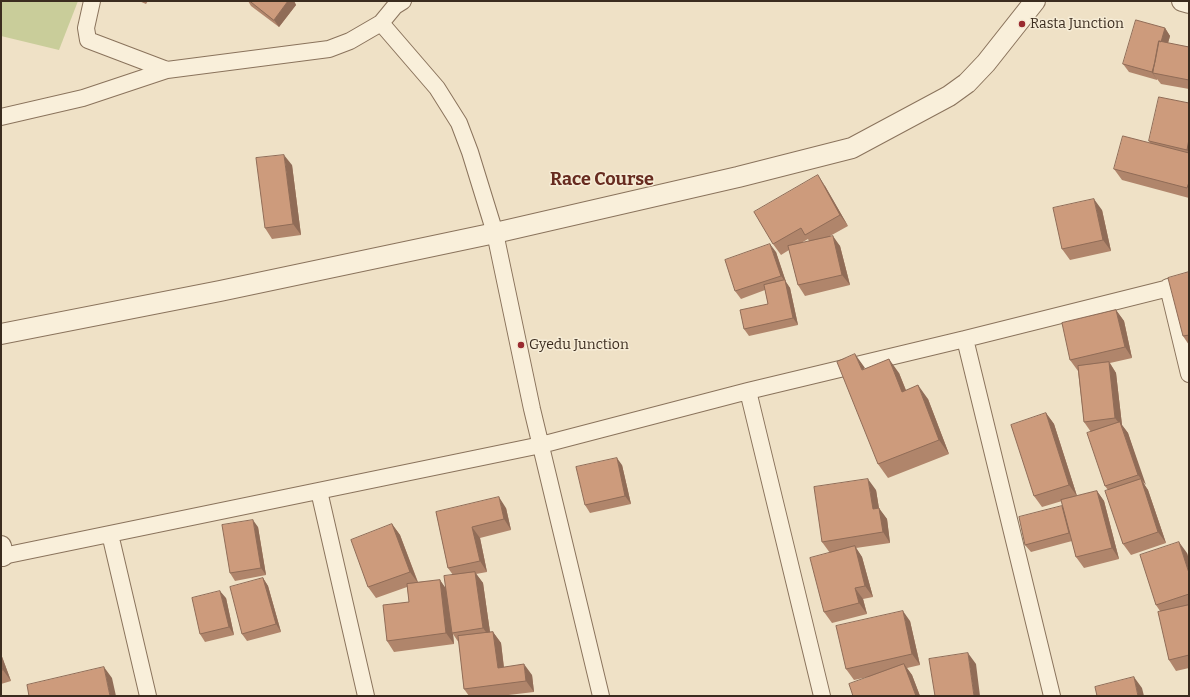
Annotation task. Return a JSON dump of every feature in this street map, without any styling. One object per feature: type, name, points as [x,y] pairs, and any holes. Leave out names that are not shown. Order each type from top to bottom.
[{"type":"street","points":[[92,1],[86,28],[88,40],[167,70]]},
{"type":"street","points":[[1,117],[83,98],[167,70],[329,49],[350,41],[381,23],[395,6],[403,1]]},
{"type":"street","points":[[1,334],[220,291],[495,233],[738,178],[852,148],[949,96],[966,83],[986,63],[1036,1]]},
{"type":"street","points":[[1182,1],[1189,3]]},
{"type":"street","points":[[381,23],[437,88],[459,123],[470,152],[495,233],[541,445],[601,696]]},
{"type":"street","points":[[2,553],[110,534],[541,445],[748,391],[965,340],[1168,287],[1189,283]]},
{"type":"street","points":[[1168,287],[1189,374]]},
{"type":"street","points":[[965,340],[1052,696]]},
{"type":"street","points":[[748,391],[822,696]]},
{"type":"street","points":[[319,491],[366,696]]},
{"type":"street","points":[[110,534],[148,696]]},
{"type":"green space","points":[[1,1],[78,1],[59,50],[1,36]]},
{"type":"building","points":[[250,1],[288,1],[274,20]]},
{"type":"building","points":[[1136,20],[1165,28],[1161,42],[1159,41],[1152,72],[1123,64]]},
{"type":"building","points":[[1159,41],[1189,47],[1189,80],[1153,73]]},
{"type":"building","points":[[1159,97],[1189,103],[1189,139],[1187,150],[1149,141]]},
{"type":"building","points":[[1123,136],[1189,153],[1189,182],[1187,188],[1114,169]]},
{"type":"building","points":[[284,155],[293,224],[265,228],[256,158]]},
{"type":"building","points":[[818,175],[840,215],[805,235],[801,228],[773,244],[754,212]]},
{"type":"building","points":[[1094,199],[1103,240],[1062,249],[1053,208]]},
{"type":"building","points":[[833,236],[842,275],[798,285],[788,246]]},
{"type":"building","points":[[770,244],[781,276],[735,291],[725,260]]},
{"type":"building","points":[[1189,272],[1189,335],[1183,336],[1168,278]]},
{"type":"building","points":[[785,280],[793,318],[744,329],[740,310],[768,304],[764,285]]},
{"type":"building","points":[[1116,310],[1125,347],[1070,360],[1062,323]]},
{"type":"building","points":[[855,354],[862,370],[889,359],[902,392],[918,385],[939,440],[878,464],[837,362]]},
{"type":"building","points":[[1109,362],[1115,418],[1084,422],[1078,366]]},
{"type":"building","points":[[1046,413],[1069,485],[1034,496],[1011,425]]},
{"type":"building","points":[[1120,422],[1138,475],[1105,486],[1087,433]]},
{"type":"building","points":[[617,458],[625,496],[585,505],[576,467]]},
{"type":"building","points":[[868,479],[873,509],[879,508],[883,532],[822,542],[814,487]]},
{"type":"building","points":[[1141,479],[1158,532],[1123,544],[1105,491]]},
{"type":"building","points":[[1097,491],[1112,548],[1076,557],[1061,500]]},
{"type":"building","points":[[499,497],[504,519],[472,527],[480,561],[448,568],[436,512]]},
{"type":"building","points":[[1062,506],[1069,533],[1025,545],[1019,517]]},
{"type":"building","points":[[253,520],[261,568],[230,573],[222,525]]},
{"type":"building","points":[[392,524],[410,572],[368,587],[351,540]]},
{"type":"building","points":[[1179,542],[1189,573],[1189,594],[1156,605],[1140,555]]},
{"type":"building","points":[[855,546],[865,586],[855,588],[859,603],[824,612],[810,558]]},
{"type":"building","points":[[475,572],[483,628],[452,633],[444,576]]},
{"type":"building","points":[[263,578],[276,624],[242,634],[230,587]]},
{"type":"building","points":[[440,580],[446,633],[387,641],[383,605],[409,602],[407,584]]},
{"type":"building","points":[[220,591],[229,627],[200,634],[192,598]]},
{"type":"building","points":[[1189,605],[1189,655],[1169,660],[1158,612]]},
{"type":"building","points":[[903,611],[912,654],[846,669],[836,626]]},
{"type":"building","points":[[493,632],[498,668],[524,664],[526,681],[464,689],[458,636]]},
{"type":"building","points":[[968,653],[974,696],[935,696],[929,659]]},
{"type":"building","points":[[904,664],[916,696],[853,696],[849,684]]},
{"type":"building","points":[[104,667],[110,696],[29,696],[27,685]]},
{"type":"building","points":[[1134,677],[1138,696],[1097,696],[1095,687]]},
{"type":"place","name":"Rasta Junction","points":[[1022,24]]},
{"type":"place","name":"Gyedu Junction","points":[[521,345]]},
{"type":"district","name":"Race Course","points":[[602,180]]}]
